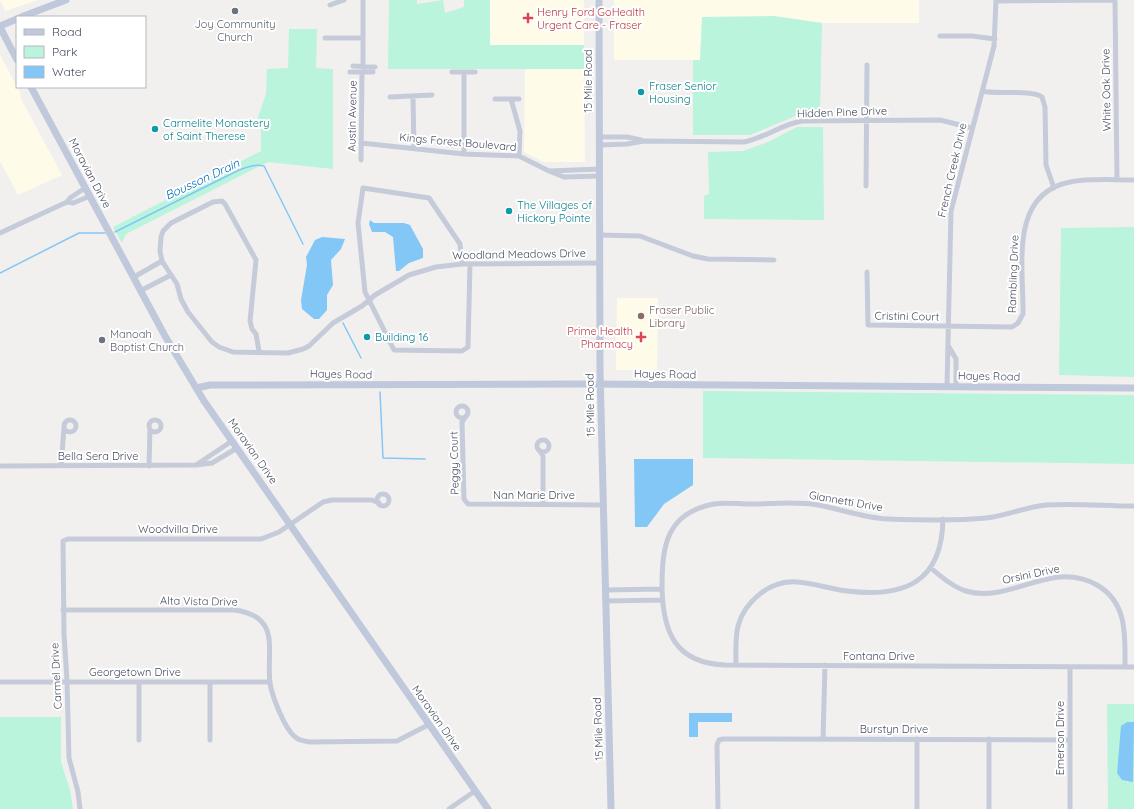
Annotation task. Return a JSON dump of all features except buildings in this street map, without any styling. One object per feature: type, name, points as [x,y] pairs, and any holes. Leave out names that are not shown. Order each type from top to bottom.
[{"type":"street","points":[[24,16],[66,0]]},
{"type":"street","points":[[330,5],[344,0]]},
{"type":"street","name":"Austin Avenue","points":[[361,160],[363,0]]},
{"type":"street","name":"15 Mile Road","points":[[599,0],[600,384],[610,809]]},
{"type":"street","points":[[996,0],[1115,0]]},
{"type":"street","name":"French Creek Drive","points":[[947,386],[949,347],[950,210],[995,39],[996,0]]},
{"type":"street","name":"White Oak Drive","points":[[1115,0],[1117,180]]},
{"type":"street","points":[[16,19],[0,26],[16,58]]},
{"type":"street","points":[[940,36],[972,36],[995,39]]},
{"type":"street","points":[[326,38],[363,38]]},
{"type":"street","points":[[866,186],[867,64]]},
{"type":"street","points":[[351,69],[374,69]]},
{"type":"street","points":[[452,72],[475,72]]},
{"type":"street","points":[[464,72],[464,154]]},
{"type":"street","name":"Moravian Drive","points":[[32,88],[142,290],[165,336],[196,388],[428,725],[488,809]]},
{"type":"street","points":[[982,91],[995,93],[1032,93],[1042,97],[1045,107],[1046,165],[1054,188],[1080,181],[1134,180]]},
{"type":"street","points":[[390,97],[432,95]]},
{"type":"street","points":[[413,96],[414,149]]},
{"type":"street","points":[[495,99],[519,99]]},
{"type":"street","points":[[510,99],[520,136],[519,156]]},
{"type":"street","name":"Hidden Pine Drive","points":[[600,141],[627,144],[644,141],[744,142],[760,138],[789,124],[802,121],[940,120],[972,128]]},
{"type":"street","name":"Kings Forest Boulevard","points":[[361,143],[464,154],[519,156],[564,177],[600,173]]},
{"type":"street","points":[[0,233],[67,202],[70,198],[86,188]]},
{"type":"street","points":[[462,264],[461,247],[429,198],[363,188],[358,223],[365,292],[394,350],[464,350],[468,347],[470,342],[470,264]]},
{"type":"street","name":"Rambling Drive","points":[[949,327],[1006,327],[1018,323],[1023,314],[1023,237],[1026,222],[1034,206],[1041,197],[1054,188]]},
{"type":"street","points":[[67,202],[73,203],[90,196]]},
{"type":"street","points":[[134,277],[162,261],[160,237],[166,227],[213,202],[222,201],[256,260],[250,321],[252,329],[256,334],[259,351]]},
{"type":"street","points":[[600,235],[640,236],[693,256],[708,259],[774,260]]},
{"type":"street","name":"Woodland Meadows Drive","points":[[162,261],[177,284],[183,306],[212,342],[219,347],[234,352],[259,351],[288,353],[309,346],[333,323],[375,295],[409,275],[436,267],[462,264],[600,263]]},
{"type":"street","name":"Cristini Court","points":[[868,272],[868,325],[949,327]]},
{"type":"street","points":[[142,290],[170,275]]},
{"type":"street","name":"French Creek Drive","points":[[949,347],[956,359],[956,386]]},
{"type":"street","name":"Hayes Road","points":[[196,388],[210,384],[600,384],[791,387],[956,386],[1134,388]]},
{"type":"street","name":"Peggy Court","points":[[462,422],[466,416],[467,409],[463,406],[456,410],[462,422],[464,498],[466,503]]},
{"type":"street","name":"Peggy Court","points":[[459,417],[466,416]]},
{"type":"street","points":[[149,466],[153,434],[150,430],[150,422],[158,420],[161,427],[153,434]]},
{"type":"street","points":[[61,466],[63,436],[64,428],[67,421],[74,422],[75,430],[63,436]]},
{"type":"street","points":[[64,428],[70,433]]},
{"type":"street","name":"Bella Sera Drive","points":[[0,466],[196,465],[212,463],[234,444]]},
{"type":"street","points":[[543,453],[543,505]]},
{"type":"street","points":[[384,494],[389,499],[386,505],[379,504],[372,500],[384,494]]},
{"type":"street","points":[[379,496],[379,504]]},
{"type":"street","name":"Woodvilla Drive","points":[[63,541],[68,539],[261,538],[270,536],[290,525],[323,502],[332,500],[372,500]]},
{"type":"street","name":"Nan Marie Drive","points":[[466,503],[471,505],[603,505]]},
{"type":"street","name":"Giannetti Drive","points":[[662,589],[662,556],[669,534],[679,521],[688,513],[698,508],[716,504],[807,504],[878,518],[943,519],[988,518],[1048,505],[1134,506]]},
{"type":"street","points":[[736,665],[737,635],[740,620],[750,603],[760,593],[771,587],[795,582],[847,591],[891,592],[914,583],[931,568],[941,544],[943,519]]},
{"type":"street","name":"Carmel Drive","points":[[63,541],[69,758],[78,792],[80,809]]},
{"type":"street","name":"Orsini Drive","points":[[931,568],[956,586],[966,591],[975,593],[991,593],[1061,576],[1079,578],[1094,583],[1105,590],[1114,600],[1122,616],[1125,634],[1125,667]]},
{"type":"street","points":[[605,590],[662,589]]},
{"type":"street","name":"Fontana Drive","points":[[662,589],[667,627],[675,642],[685,652],[708,663],[736,665],[1134,667]]},
{"type":"street","points":[[606,601],[663,600]]},
{"type":"street","name":"Alta Vista Drive","points":[[64,610],[244,612],[257,618],[264,624],[269,634],[270,682],[287,726],[294,737],[300,740],[311,742],[389,742],[404,738],[428,725]]},
{"type":"street","points":[[823,739],[824,665]]},
{"type":"street","name":"Emerson Drive","points":[[1070,667],[1070,809]]},
{"type":"street","name":"Georgetown Drive","points":[[0,682],[270,682]]},
{"type":"street","points":[[139,682],[139,740]]},
{"type":"street","points":[[210,682],[210,740]]},
{"type":"street","name":"Burstyn Drive","points":[[718,809],[717,745],[719,740],[723,739],[1070,740]]},
{"type":"street","points":[[917,739],[917,809]]},
{"type":"street","points":[[989,739],[989,809]]},
{"type":"street","points":[[449,809],[475,791]]},
{"type":"shaded area","points":[[0,0],[38,0],[5,11]]},
{"type":"shaded area","points":[[490,0],[584,0],[584,45],[490,45]]},
{"type":"shaded area","points":[[614,0],[919,0],[919,23],[822,23],[774,16],[702,17],[700,60],[614,60]]},
{"type":"shaded area","points":[[0,55],[16,85],[16,88],[18,88],[20,92],[21,99],[62,175],[18,195],[0,161]]},
{"type":"shaded area","points":[[525,69],[584,69],[585,162],[544,162],[524,152]]},
{"type":"shaded area","points":[[617,298],[658,298],[657,370],[616,370]]},
{"type":"green space","points":[[389,0],[417,0],[417,4],[443,0],[445,13],[464,7],[464,0],[490,0],[490,45],[584,45],[584,69],[388,69]]},
{"type":"green space","points":[[774,16],[822,23],[820,114],[798,115],[750,135],[693,135],[693,60],[700,60],[702,17]]},
{"type":"green space","points":[[289,29],[317,29],[316,68],[333,69],[333,169],[268,162],[126,234],[122,243],[113,227],[261,151],[261,133],[258,117],[266,94],[267,69],[288,68]]},
{"type":"green space","points":[[797,127],[823,127],[824,220],[704,219],[704,196],[709,194],[708,152],[743,151],[768,142]]},
{"type":"green space","points":[[1134,227],[1134,377],[1059,375],[1061,228]]},
{"type":"green space","points":[[703,391],[1134,395],[1134,464],[703,458]]},
{"type":"green space","points":[[1107,704],[1134,704],[1134,809],[1108,809]]},
{"type":"green space","points":[[0,717],[61,717],[61,762],[70,790],[73,809],[0,809]]},
{"type":"water","points":[[370,220],[374,223],[404,223],[410,225],[423,249],[423,258],[409,263],[399,271],[396,271],[393,237],[385,232],[372,232],[369,224]]},
{"type":"water","points":[[322,237],[345,239],[341,249],[331,260],[333,285],[327,295],[327,310],[319,319],[314,319],[302,309],[301,300],[307,265],[306,257],[315,240]]},
{"type":"water","points":[[634,459],[693,459],[693,485],[664,504],[647,527],[635,527]]},
{"type":"water","points":[[689,713],[732,713],[732,722],[698,722],[698,737],[689,737]]},
{"type":"water","points":[[1127,722],[1134,722],[1133,782],[1122,780],[1117,773],[1121,726]]},
{"type":"waterway","name":"Bousson Drain","points":[[115,232],[239,170],[260,165],[264,166],[303,244]]},
{"type":"waterway","name":"Bousson Drain","points":[[0,273],[79,233],[105,233]]},
{"type":"waterway","points":[[343,323],[361,358]]},
{"type":"waterway","points":[[380,392],[383,458],[425,459]]},
{"type":"place","name":"Joy Community Church","points":[[235,11]]},
{"type":"place","name":"Henry Ford GoHealth Urgent Care - Fraser","points":[[528,18]]},
{"type":"place","name":"Fraser Senior Housing","points":[[641,92]]},
{"type":"place","name":"Carmelite Monastery of Saint Therese","points":[[155,129]]},
{"type":"place","name":"The Villages of Hickory Pointe","points":[[509,211]]},
{"type":"place","name":"Fraser Public Library","points":[[641,316]]},
{"type":"place","name":"Building 16","points":[[367,337]]},
{"type":"place","name":"Prime Health Pharmacy","points":[[641,337]]},
{"type":"place","name":"Manoah Baptist Church","points":[[102,340]]}]
